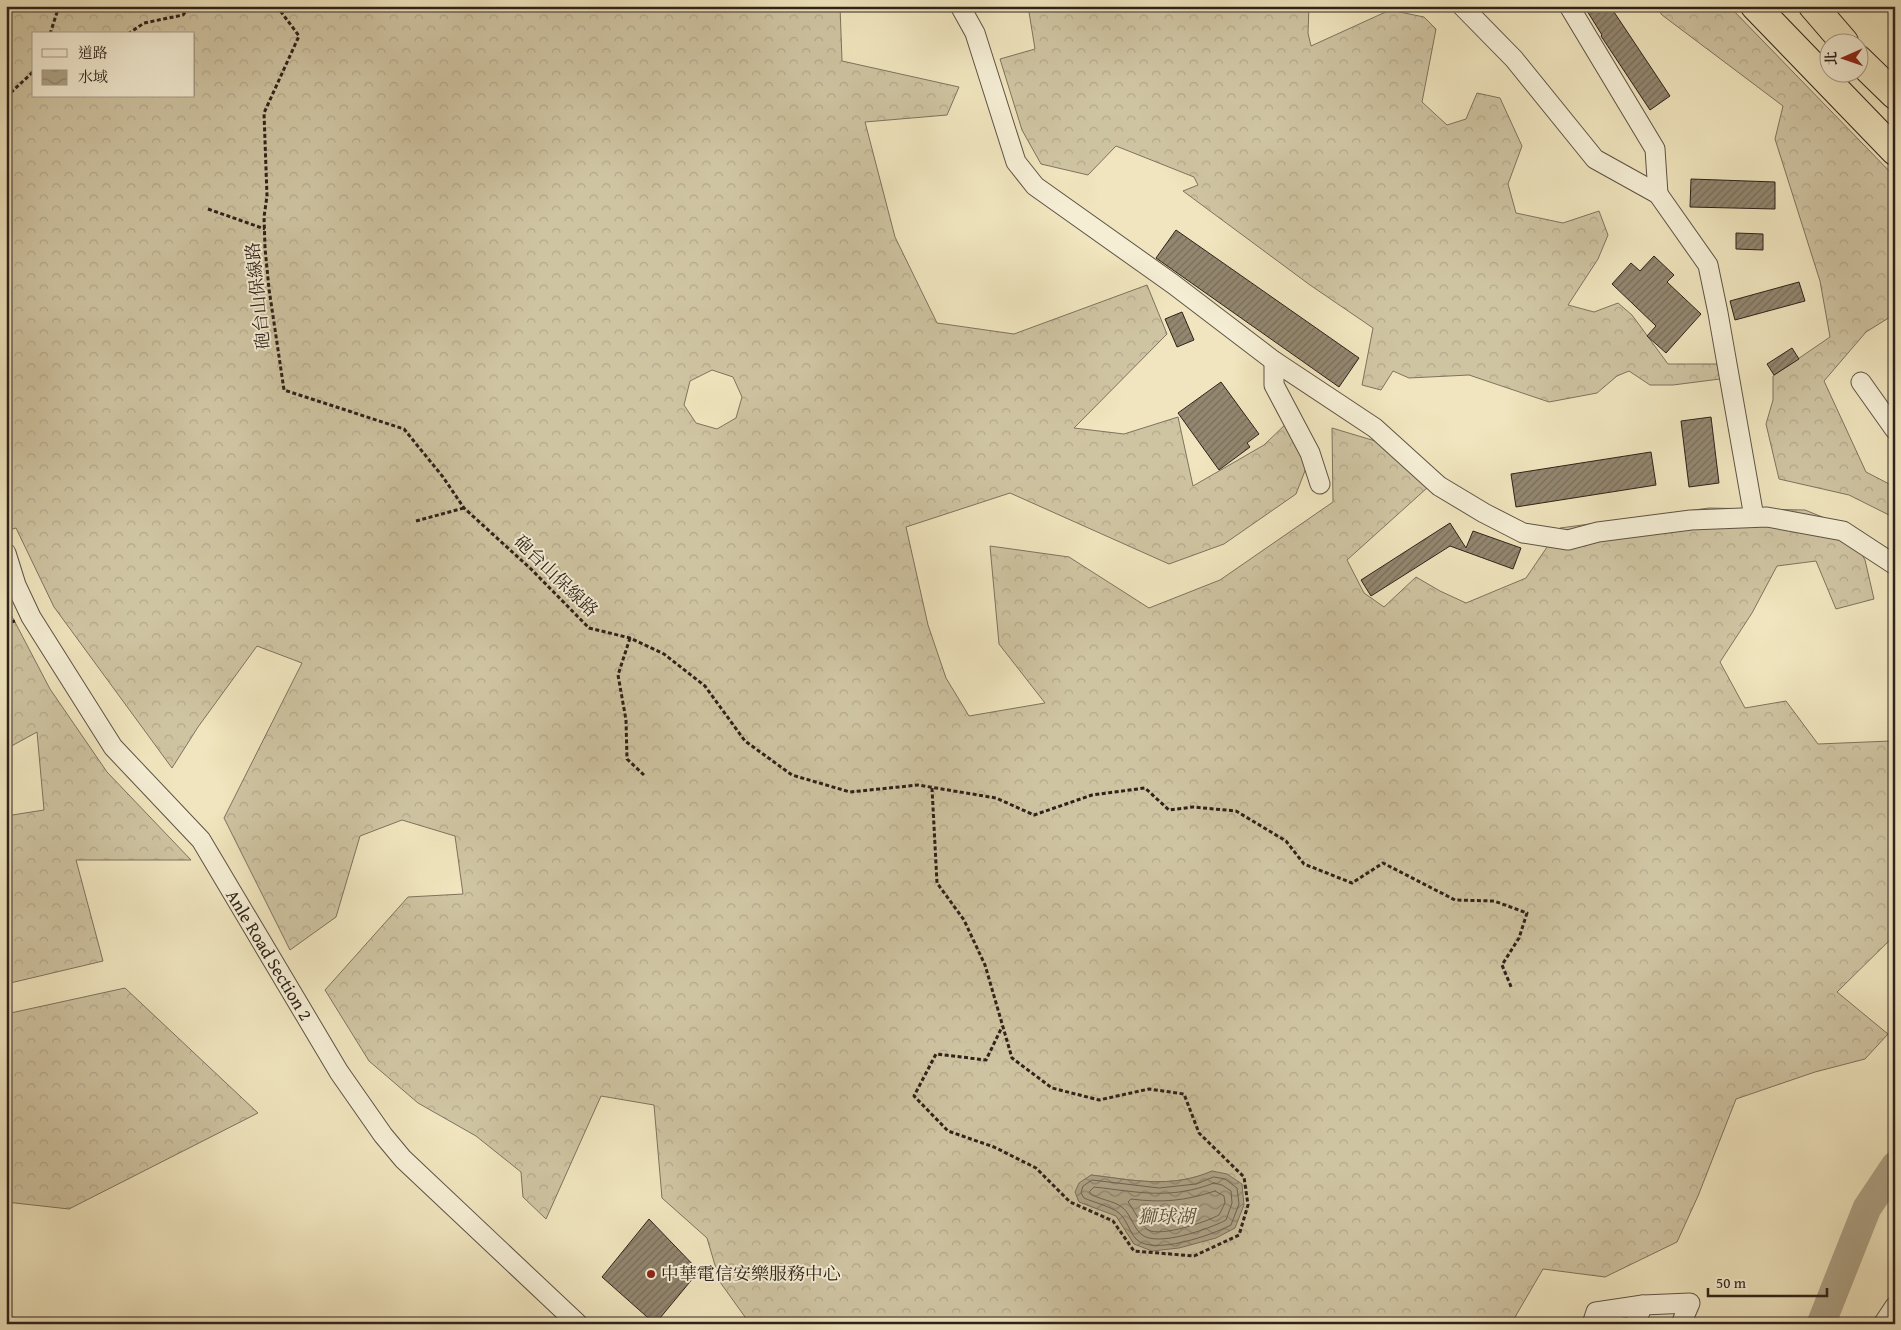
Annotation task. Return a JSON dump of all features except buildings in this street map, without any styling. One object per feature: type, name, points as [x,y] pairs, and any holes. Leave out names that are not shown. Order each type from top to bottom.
[{"type":"highway","points":[[1755,6],[1895,151]]},
{"type":"highway","points":[[1780,32],[1811,6],[1835,32]]},
{"type":"highway","points":[[1868,69],[1895,95]]},
{"type":"street","points":[[960,6],[975,34],[1016,162],[1035,186],[1173,284],[1274,361],[1375,428],[1439,486],[1484,513],[1523,533],[1568,540],[1598,532],[1691,520],[1767,517],[1843,531],[1895,565]]},
{"type":"street","points":[[1462,6],[1514,59],[1595,160],[1658,194],[1708,265],[1754,517]]},
{"type":"street","points":[[1569,6],[1655,148],[1658,194]]},
{"type":"street","points":[[1274,361],[1274,385],[1310,453],[1320,484]]},
{"type":"street","points":[[1861,382],[1895,430]]},
{"type":"street","name":"Anle Road Section 2","points":[[6,553],[16,585],[32,617],[113,747],[201,840],[339,1072],[382,1135],[403,1159],[578,1324]]},
{"type":"street","points":[[1592,1324],[1596,1312],[1642,1305],[1690,1303],[1681,1324]]},
{"type":"street","points":[[1635,1324],[1642,1305]]},
{"type":"street","points":[[1883,1324],[1895,1306]]},
{"type":"path","points":[[51,32],[59,6]]},
{"type":"path","points":[[131,32],[144,23],[183,15],[190,6]]},
{"type":"path","name":"砲台山保線路","points":[[270,6],[279,9],[299,36],[264,113],[267,196],[265,229],[269,289],[284,390],[404,430],[443,477],[464,508],[531,569],[590,628],[630,638],[664,654],[704,686],[745,741],[792,775],[850,792],[918,785],[996,798],[1034,815],[1092,795],[1145,788],[1169,810],[1193,807],[1236,811],[1286,841],[1304,864],[1352,883],[1383,863],[1456,900],[1494,901],[1527,913],[1519,938],[1502,965],[1512,989]]},
{"type":"path","points":[[6,96],[32,73]]},
{"type":"path","points":[[208,209],[265,229]]},
{"type":"path","points":[[416,521],[464,508]]},
{"type":"path","points":[[630,638],[618,675],[626,720],[627,759],[644,775]]},
{"type":"path","points":[[932,788],[937,883],[964,920],[985,965],[1012,1058],[1052,1088],[1099,1100],[1149,1089],[1184,1094],[1199,1133],[1244,1176],[1248,1205],[1239,1235],[1194,1256],[1134,1251],[1114,1221],[1070,1202],[1036,1168],[994,1147],[948,1131],[914,1096],[936,1054],[986,1060],[1002,1027]]},
{"type":"green space","points":[[6,6],[840,6],[842,61],[959,87],[947,115],[865,122],[895,237],[937,323],[1014,334],[1147,285],[1167,334],[1074,428],[1124,434],[1178,417],[1193,486],[1264,445],[1289,421],[1313,450],[1296,494],[1224,544],[1169,564],[1010,493],[906,527],[928,625],[946,678],[969,716],[1045,703],[999,644],[990,546],[1069,557],[1149,608],[1220,580],[1333,502],[1332,428],[1382,443],[1427,488],[1347,560],[1364,593],[1384,607],[1416,577],[1466,603],[1526,578],[1560,528],[1709,508],[1805,510],[1847,527],[1865,560],[1874,599],[1836,609],[1816,561],[1777,566],[1752,613],[1720,662],[1745,708],[1786,701],[1818,744],[1891,741],[1895,750],[1895,935],[1837,992],[1888,1034],[1865,1059],[1815,1072],[1736,1099],[1698,1196],[1677,1242],[1605,1277],[1543,1269],[1511,1324],[750,1324],[720,1282],[707,1238],[662,1198],[654,1105],[601,1096],[546,1219],[523,1197],[521,1172],[476,1136],[418,1103],[369,1061],[325,990],[408,897],[463,894],[455,836],[402,820],[360,836],[336,917],[290,950],[224,818],[302,663],[257,646],[198,727],[172,768],[54,607],[16,528],[6,531]],"holes":[[[712,370],[733,377],[742,397],[736,418],[717,429],[696,423],[684,405],[690,381]],[[1213,1171],[1134,1244],[1091,1175],[1152,1182],[1182,1180]]]},
{"type":"green space","points":[[1028,6],[1309,6],[1308,33],[1311,46],[1390,10],[1424,17],[1436,29],[1422,102],[1447,125],[1466,119],[1477,93],[1500,98],[1522,146],[1508,184],[1516,213],[1563,223],[1599,211],[1608,235],[1598,259],[1568,305],[1594,312],[1618,303],[1632,315],[1668,364],[1717,364],[1720,379],[1673,385],[1650,385],[1629,371],[1617,376],[1597,393],[1549,402],[1469,375],[1409,378],[1393,371],[1381,390],[1362,385],[1373,328],[1310,285],[1183,191],[1198,185],[1194,177],[1116,146],[1088,175],[1041,164],[1022,130],[1000,59],[1035,49]]},
{"type":"green space","points":[[1655,6],[1729,6],[1895,177],[1895,314],[1866,332],[1824,381],[1866,472],[1895,487],[1895,518],[1849,495],[1779,479],[1766,424],[1773,400],[1773,376],[1830,337],[1820,281],[1775,139],[1783,106],[1662,15]]},
{"type":"green space","points":[[6,605],[50,689],[107,772],[191,860],[76,860],[103,961],[6,984],[6,816],[44,810],[37,732],[6,749]]},
{"type":"green space","points":[[125,988],[258,1113],[69,1209],[6,1202],[6,1014]]},
{"type":"water","name":"獅球湖","points":[[1212,1171],[1227,1174],[1242,1184],[1244,1205],[1235,1228],[1216,1238],[1179,1248],[1152,1251],[1134,1244],[1116,1216],[1079,1202],[1075,1192],[1079,1183],[1091,1175],[1152,1182],[1182,1180]]},
{"type":"waterway","points":[[1821,1324],[1867,1208],[1895,1166]]},
{"type":"place","name":"中華電信安樂服務中心","points":[[651,1274]]}]
